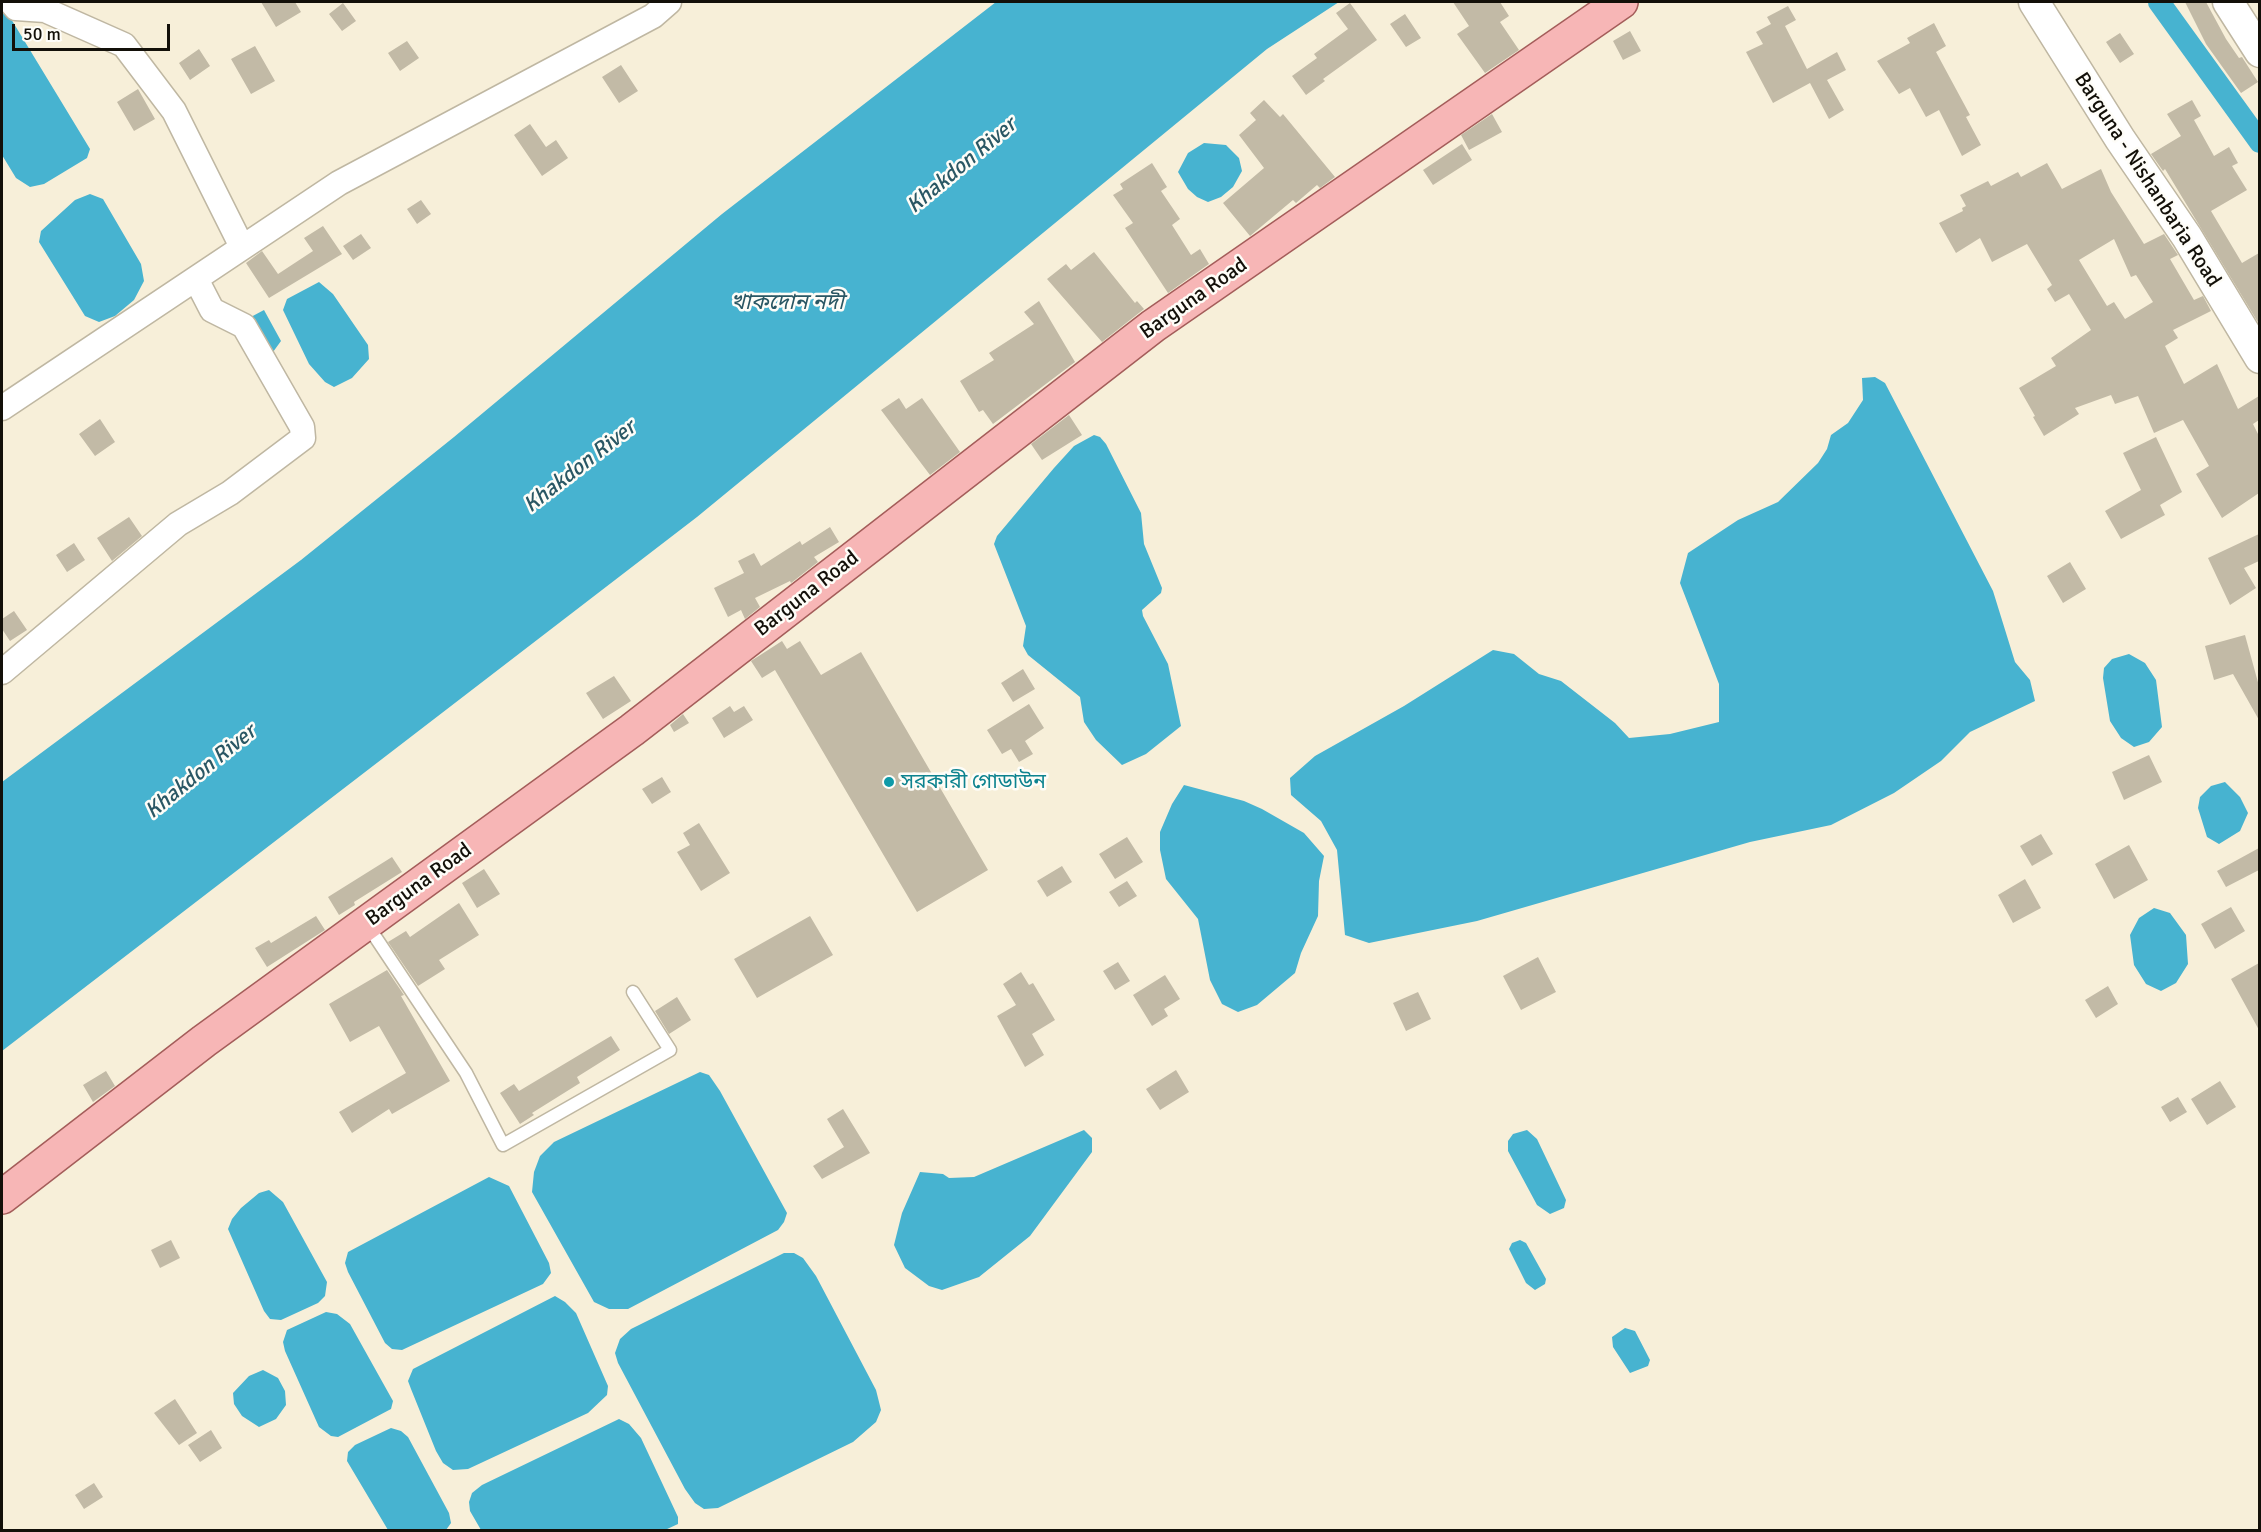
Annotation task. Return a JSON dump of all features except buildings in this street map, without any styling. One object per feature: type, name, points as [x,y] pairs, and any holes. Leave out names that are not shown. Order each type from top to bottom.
[{"type":"main road","name":"Barguna Road","points":[[2,1197],[204,1041],[632,730],[1153,326],[1621,2]]},
{"type":"street","points":[[11,2],[16,8],[45,10],[124,45],[174,111],[242,247]]},
{"type":"street","points":[[2,408],[339,183],[653,16],[669,2]]},
{"type":"street","name":"Barguna - Nishanbaria Road","points":[[2034,2],[2120,139],[2187,237],[2259,358]]},
{"type":"street","points":[[2228,2],[2259,52]]},
{"type":"street","points":[[2,672],[178,524],[230,493],[303,438],[302,427],[244,326],[212,310],[196,279]]},
{"type":"lane","points":[[366,923],[466,1073],[503,1145],[670,1050],[633,992]]},
{"type":"water","name":"খাকদোন নদী","points":[[996,2],[1339,2],[1267,49],[697,517],[2,1051],[2,782],[301,560],[454,437],[722,214]]},
{"type":"water","points":[[2,4],[90,149],[87,158],[44,184],[30,187],[16,178],[2,155]]},
{"type":"water","points":[[1204,143],[1226,145],[1239,158],[1242,171],[1233,187],[1221,197],[1208,202],[1197,197],[1188,189],[1178,172],[1188,153]]},
{"type":"water","points":[[90,194],[103,199],[141,264],[144,281],[134,300],[115,316],[99,322],[85,316],[39,242],[41,231],[75,200]]},
{"type":"water","points":[[319,282],[333,294],[368,345],[369,359],[352,378],[334,387],[325,382],[309,364],[283,310],[287,299]]},
{"type":"water","points":[[264,310],[281,341],[273,352],[267,354],[249,318]]},
{"type":"water","points":[[1875,377],[1885,383],[1993,591],[2015,662],[2030,680],[2035,701],[1970,732],[1941,761],[1894,793],[1831,825],[1750,842],[1477,921],[1369,943],[1345,935],[1337,850],[1321,821],[1291,795],[1290,778],[1315,756],[1404,706],[1493,650],[1514,654],[1539,674],[1561,681],[1615,723],[1629,738],[1670,734],[1719,722],[1719,684],[1680,583],[1688,553],[1738,520],[1778,502],[1818,463],[1827,449],[1831,435],[1848,423],[1863,400],[1862,378]]},
{"type":"water","points":[[1094,435],[1100,437],[1106,444],[1141,513],[1144,544],[1162,588],[1161,593],[1142,610],[1143,616],[1168,664],[1181,726],[1146,754],[1122,765],[1096,740],[1084,722],[1080,697],[1028,655],[1023,646],[1026,626],[994,544],[997,536],[1074,446]]},
{"type":"water","points":[[2129,654],[2145,663],[2156,680],[2162,727],[2149,742],[2134,747],[2121,738],[2110,721],[2103,678],[2104,668],[2112,659]]},
{"type":"water","points":[[2225,782],[2240,797],[2248,813],[2240,831],[2219,844],[2207,837],[2198,808],[2200,797],[2211,786]]},
{"type":"water","points":[[1184,785],[1244,801],[1262,809],[1304,833],[1324,856],[1319,881],[1318,916],[1301,953],[1295,973],[1257,1005],[1238,1012],[1222,1004],[1210,980],[1198,919],[1166,879],[1160,850],[1160,832],[1172,804]]},
{"type":"water","points":[[2154,908],[2170,913],[2186,935],[2188,964],[2176,983],[2161,991],[2146,984],[2134,965],[2130,935],[2139,918]]},
{"type":"water","points":[[700,1072],[709,1075],[720,1091],[787,1213],[784,1222],[778,1230],[628,1309],[609,1309],[594,1302],[532,1192],[534,1172],[540,1156],[554,1142]]},
{"type":"water","points":[[1084,1130],[1092,1138],[1092,1152],[1030,1236],[979,1277],[942,1290],[929,1286],[905,1268],[894,1245],[902,1213],[920,1172],[943,1174],[949,1178],[974,1177]]},
{"type":"water","points":[[1527,1130],[1537,1139],[1566,1200],[1564,1208],[1550,1214],[1537,1205],[1508,1151],[1508,1141],[1513,1134]]},
{"type":"water","points":[[489,1177],[509,1186],[549,1263],[551,1273],[543,1284],[402,1350],[392,1349],[385,1343],[348,1272],[345,1263],[348,1252]]},
{"type":"water","points":[[269,1190],[283,1202],[327,1282],[325,1296],[318,1303],[281,1320],[270,1319],[264,1311],[228,1229],[232,1219],[241,1208],[259,1193]]},
{"type":"water","points":[[1520,1240],[1526,1243],[1546,1279],[1545,1284],[1535,1290],[1526,1283],[1509,1249],[1512,1243]]},
{"type":"water","points":[[784,1253],[794,1253],[803,1258],[816,1276],[876,1390],[881,1410],[876,1422],[853,1442],[718,1508],[704,1509],[695,1503],[685,1489],[618,1363],[615,1353],[620,1339],[631,1329]]},
{"type":"water","points":[[555,1296],[576,1313],[608,1386],[607,1395],[588,1413],[468,1469],[453,1470],[443,1463],[436,1451],[411,1389],[408,1381],[413,1369]]},
{"type":"water","points":[[326,1312],[337,1314],[350,1324],[393,1401],[391,1409],[338,1437],[331,1436],[319,1427],[283,1342],[287,1330]]},
{"type":"water","points":[[1625,1328],[1635,1331],[1650,1360],[1648,1366],[1630,1373],[1613,1347],[1612,1337]]},
{"type":"water","points":[[263,1370],[278,1378],[285,1391],[286,1405],[276,1419],[259,1427],[242,1416],[234,1404],[233,1393],[249,1376]]},
{"type":"water","points":[[619,1419],[629,1424],[641,1438],[678,1517],[678,1524],[665,1530],[481,1530],[470,1511],[469,1502],[472,1493],[482,1485]]},
{"type":"water","points":[[391,1428],[401,1431],[408,1437],[449,1513],[451,1523],[446,1530],[388,1530],[347,1461],[348,1452],[355,1445]]},
{"type":"waterway","points":[[2159,2],[2260,142]]},
{"type":"place","name":"সরকারী গোডাউন","points":[[889,782]]},
{"type":"water label","name":"Khakdon River","points":[[962,166]]},
{"type":"water label","name":"Khakdon River","points":[[580,467]]},
{"type":"water label","name":"Khakdon River","points":[[201,772]]}]
